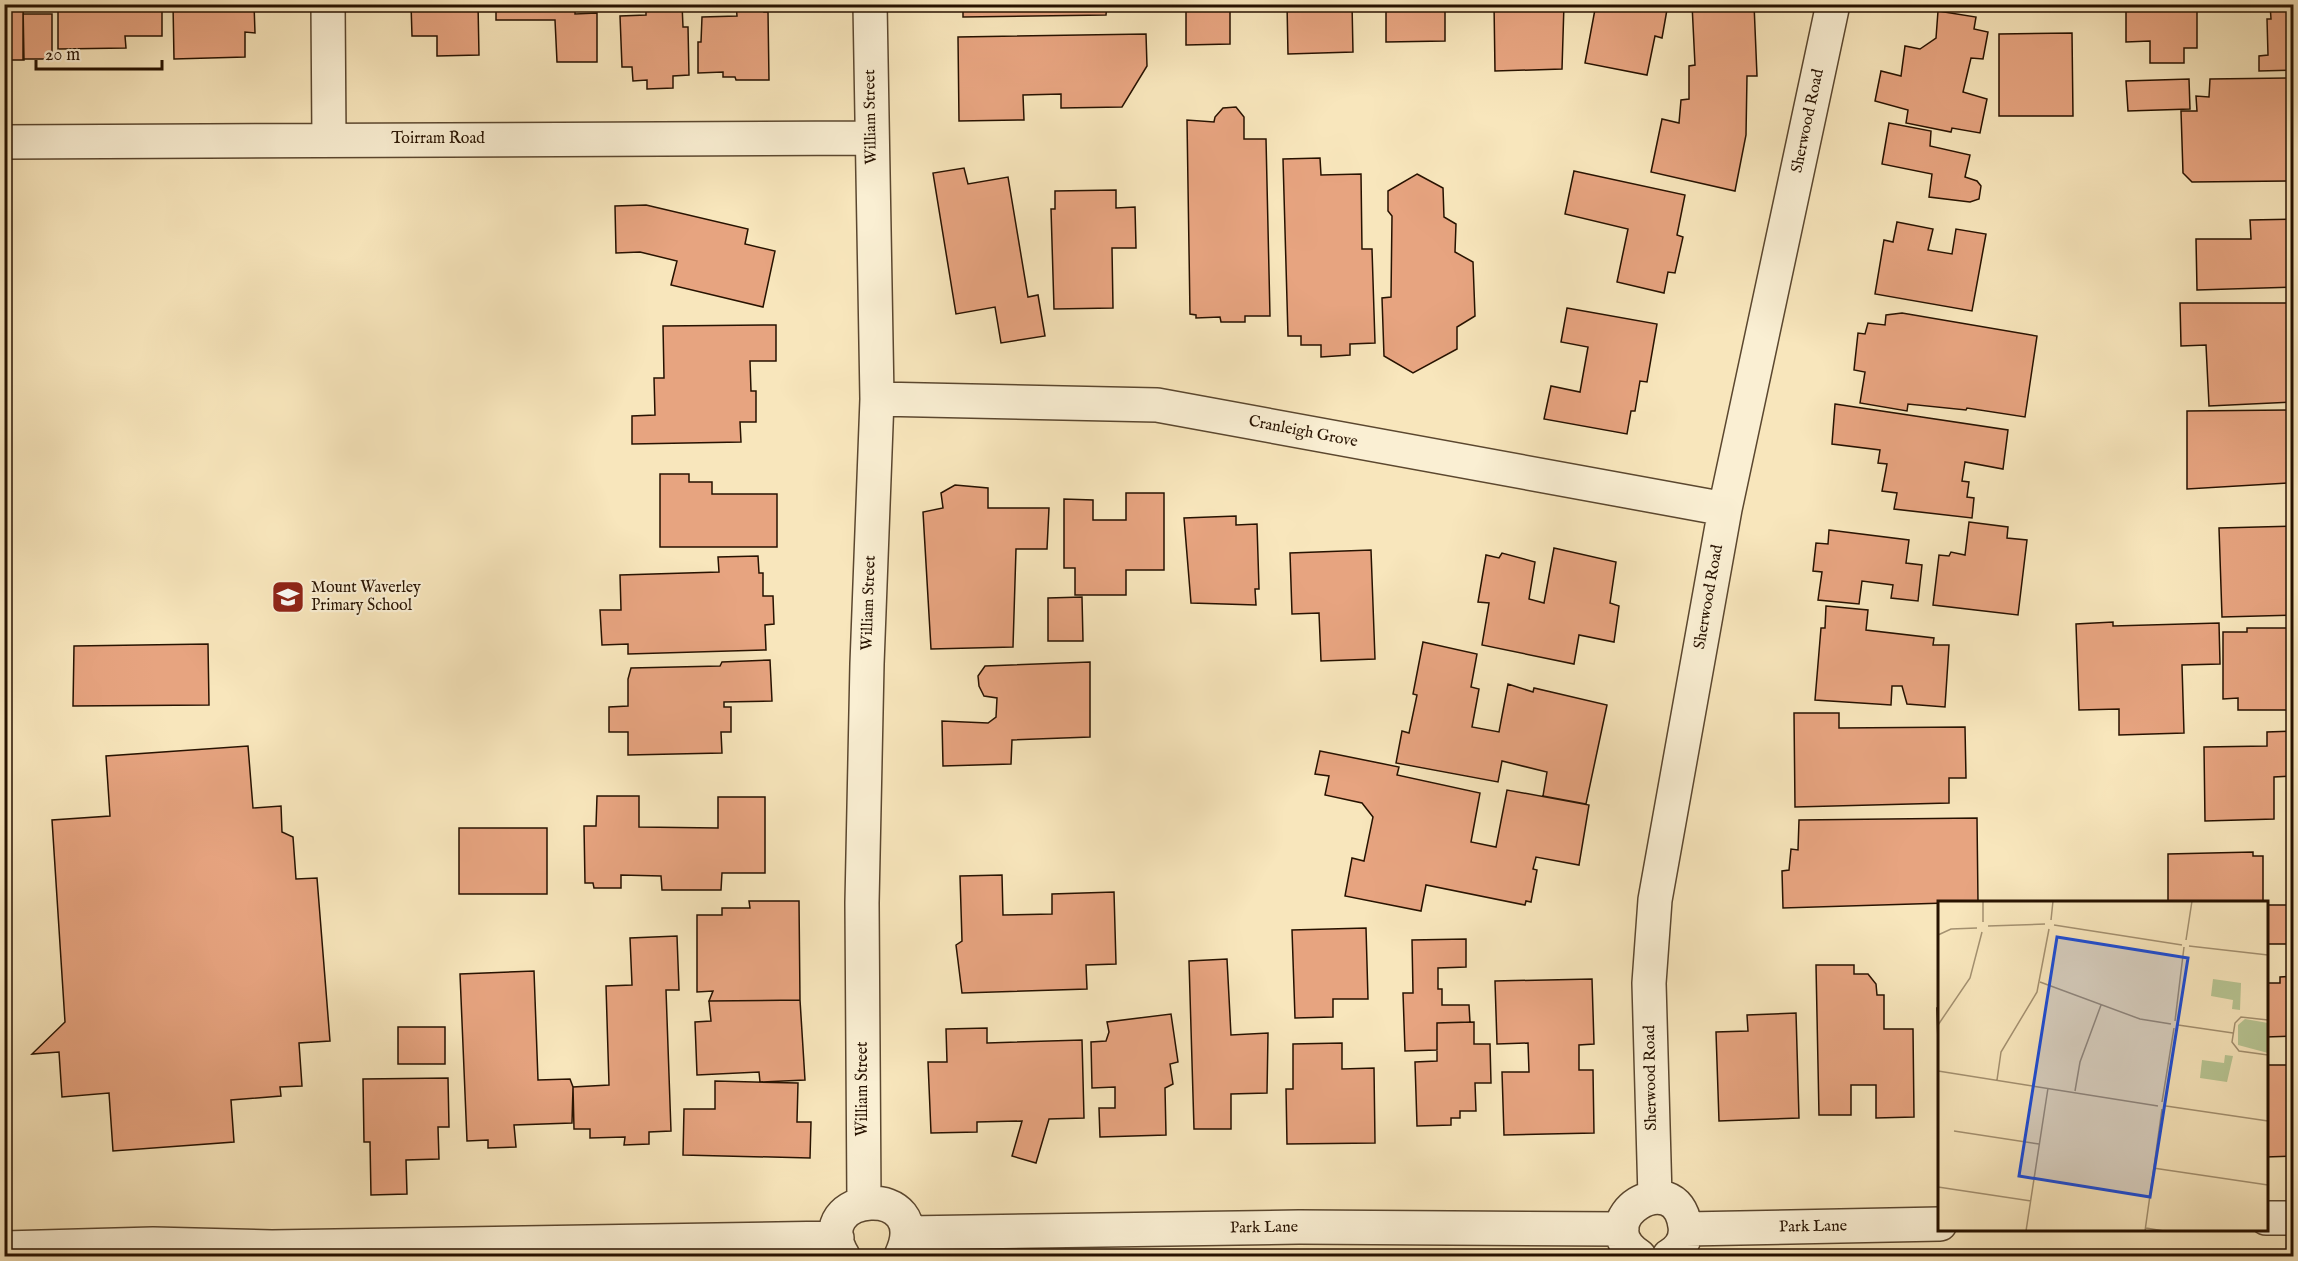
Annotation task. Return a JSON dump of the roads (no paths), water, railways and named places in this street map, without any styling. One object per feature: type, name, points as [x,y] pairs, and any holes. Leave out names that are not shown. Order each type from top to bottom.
[{"type":"street","points":[[328,4],[329,140]]},
{"type":"street","name":"William Street","points":[[864,1202],[862,891],[867,664],[877,399],[870,4]]},
{"type":"street","name":"Sherwood Road","points":[[1655,1197],[1648,983],[1655,900],[1725,509],[1833,4]]},
{"type":"street","name":"Toirram Road","points":[[4,142],[871,138]]},
{"type":"street","name":"Cranleigh Grove","points":[[877,399],[1157,405],[1725,509]]},
{"type":"street","points":[[1639,1257],[1625,1241],[1622,1229],[1632,1206],[1643,1199],[1655,1197],[1667,1199],[1677,1206],[1686,1229],[1684,1241],[1669,1257]]},
{"type":"street","points":[[4,1248],[153,1244],[272,1252],[840,1247],[843,1215],[864,1202],[885,1204],[895,1210],[903,1220],[904,1245]]},
{"type":"street","points":[[2268,1218],[2294,1218]]},
{"type":"street","name":"Park Lane","points":[[1686,1229],[1938,1224]]},
{"type":"street","name":"Park Lane","points":[[904,1245],[1299,1227],[1622,1229]]},
{"type":"place","name":"Mount Waverley Primary School","points":[[288,597]]}]
